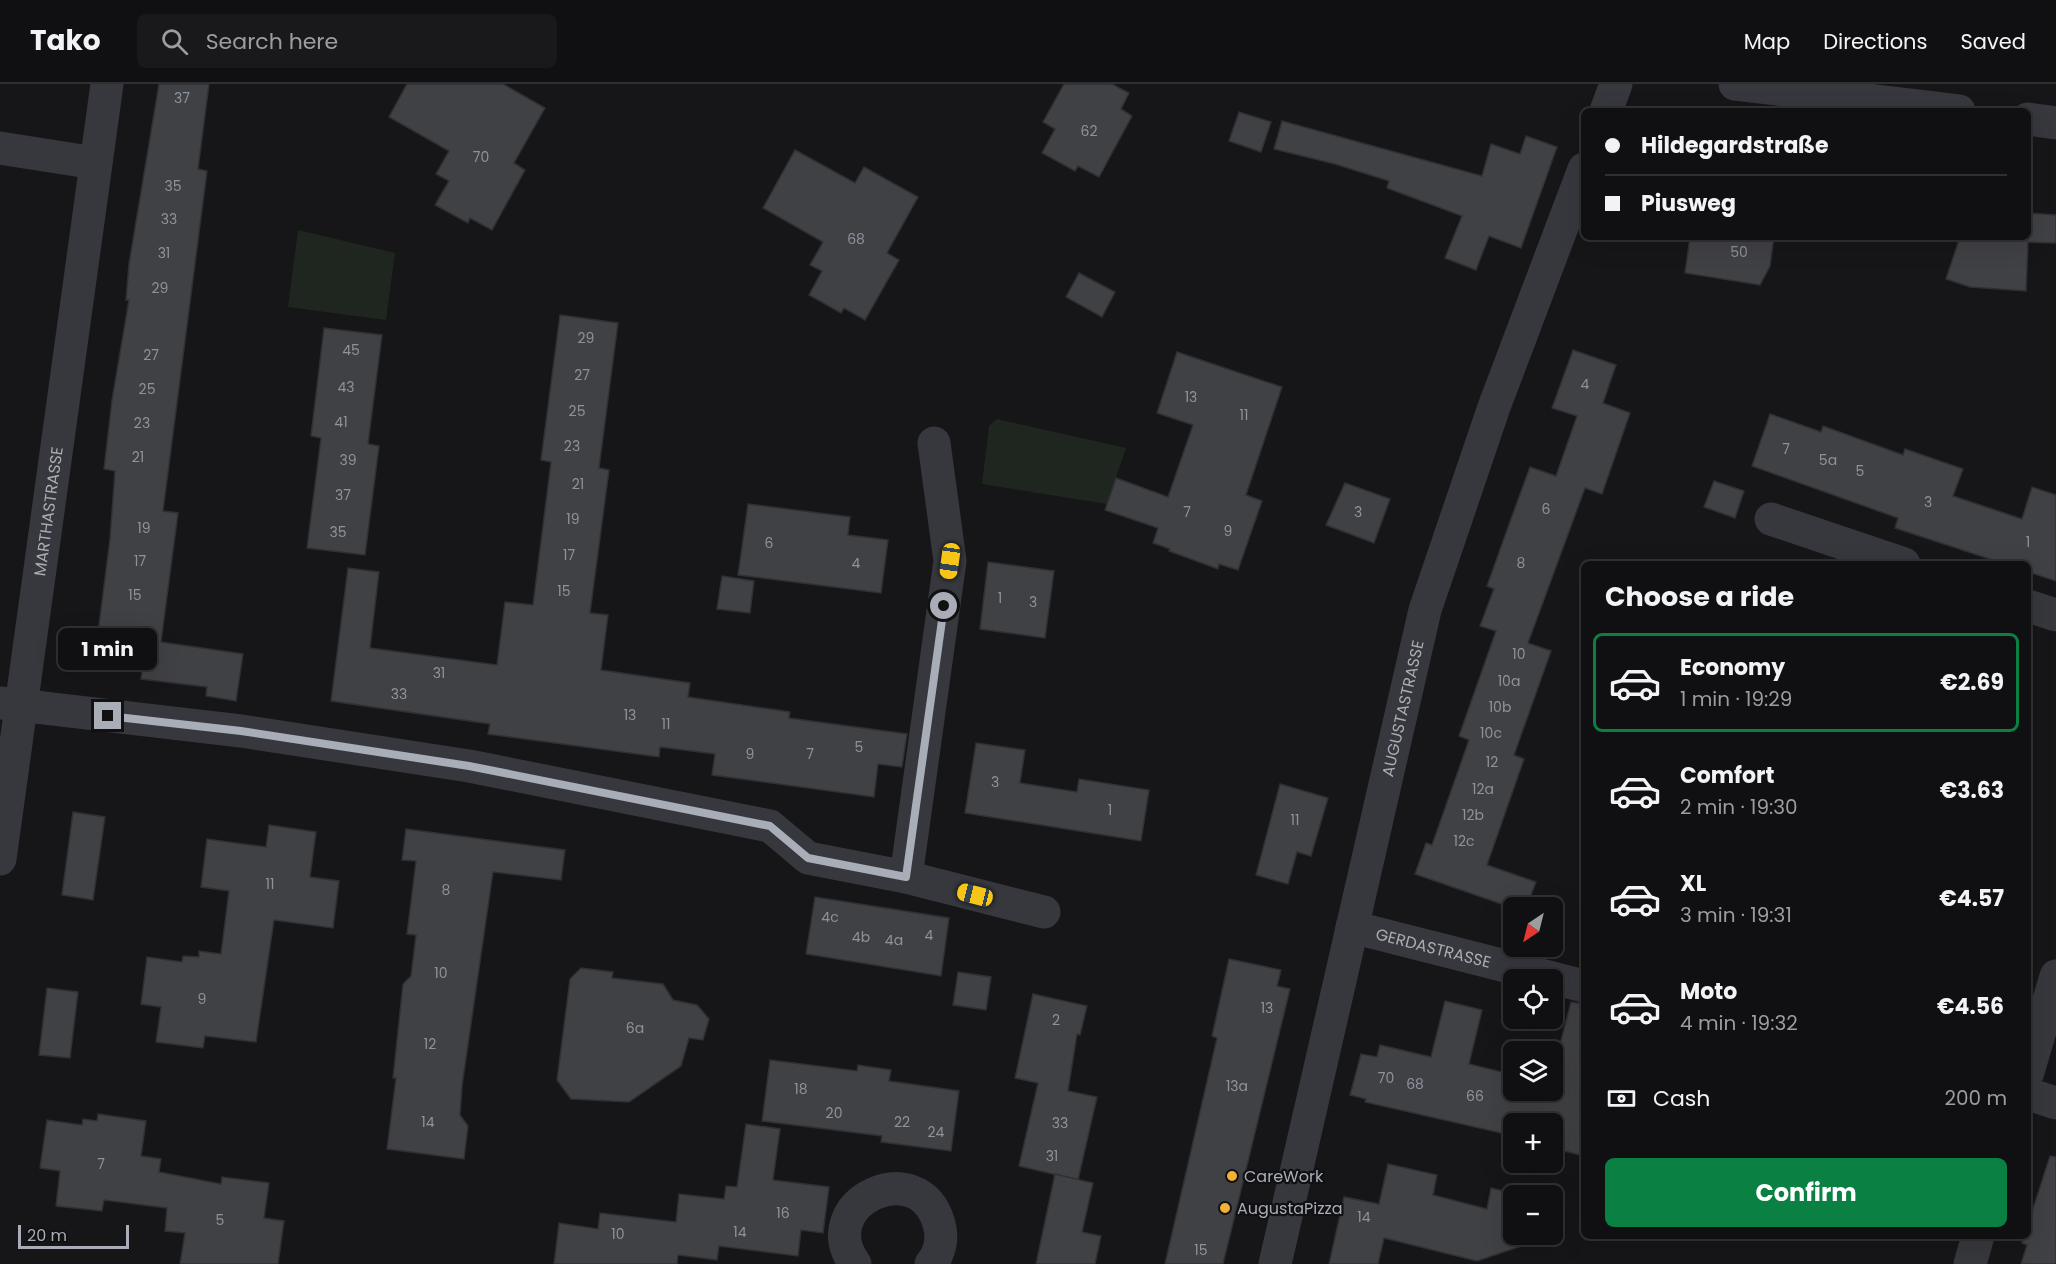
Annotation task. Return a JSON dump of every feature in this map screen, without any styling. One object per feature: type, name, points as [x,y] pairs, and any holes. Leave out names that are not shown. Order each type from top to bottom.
[{"type":"street","name":"MARTHASTRASSE","points":[[0,859],[10,704],[106,84]]},
{"type":"street","points":[[1607,108],[1616,84]]},
{"type":"street","points":[[1735,84],[1934,108]]},
{"type":"street","points":[[2031,119],[2056,123]]},
{"type":"street","points":[[0,148],[95,163]]},
{"type":"street","name":"AUGUSTASTRASSE","points":[[1275,1264],[1425,610],[1494,407],[1581,177]]},
{"type":"street","points":[[906,877],[950,561],[934,443]]},
{"type":"street","points":[[1771,519],[1895,561]]},
{"type":"street","points":[[2031,607],[2056,615]]},
{"type":"street","points":[[10,704],[241,731],[481,768],[770,826],[808,858],[906,877],[1044,912]]},
{"type":"street","name":"GERDASTRASSE","points":[[1352,927],[1581,985]]},
{"type":"street","points":[[2031,1062],[2056,976]]},
{"type":"street","points":[[2031,1095],[2056,1103]]},
{"type":"street","points":[[855,1264],[845,1242],[846,1227],[851,1213],[867,1197],[887,1188],[903,1189],[917,1195],[929,1204],[937,1217],[941,1231],[940,1246],[931,1264]]},
{"type":"street","points":[[1970,1264],[1977,1239]]},
{"type":"shaded area","points":[[298,230],[395,253],[386,320],[288,307]]},
{"type":"shaded area","points":[[997,419],[1126,448],[1107,504],[982,484],[989,426]]},
{"type":"building","points":[[159,84],[209,84],[198,169],[207,171],[163,511],[178,513],[161,642],[243,654],[236,701],[206,696],[207,687],[141,679],[146,647],[97,641],[110,539],[115,471],[104,469],[112,400],[129,300],[126,300],[129,264]]},
{"type":"building","points":[[407,84],[503,84],[545,108],[514,163],[525,170],[492,230],[470,218],[468,223],[435,205],[449,181],[436,174],[449,151],[389,117]]},
{"type":"building","points":[[1064,84],[1112,84],[1129,93],[1121,109],[1132,116],[1099,177],[1078,166],[1075,171],[1042,153],[1055,129],[1043,122]]},
{"type":"building","points":[[1239,112],[1271,122],[1261,152],[1229,141]]},
{"type":"building","points":[[1282,121],[1482,176],[1491,144],[1520,154],[1526,136],[1557,147],[1521,248],[1489,236],[1476,270],[1445,258],[1462,216],[1387,188],[1389,181],[1335,164],[1274,149]]},
{"type":"building","points":[[795,150],[855,183],[864,167],[918,197],[887,253],[899,260],[865,320],[844,308],[841,313],[809,295],[822,271],[810,265],[823,242],[763,208]]},
{"type":"building","points":[[2031,213],[2056,215],[2056,243],[2028,242],[2026,291],[1970,287],[1946,279],[1959,240],[2031,240]]},
{"type":"building","points":[[1690,240],[1774,240],[1770,266],[1760,285],[1685,273]]},
{"type":"building","points":[[1079,273],[1115,292],[1102,317],[1066,297]]},
{"type":"building","points":[[560,315],[618,323],[599,468],[609,470],[590,613],[608,615],[601,670],[690,683],[688,697],[790,712],[789,718],[907,734],[902,767],[878,764],[874,797],[712,775],[715,754],[660,747],[659,757],[488,734],[490,724],[331,701],[348,568],[379,572],[370,648],[497,665],[505,602],[533,605],[551,462],[541,460]]},
{"type":"building","points":[[324,328],[382,335],[368,444],[379,446],[365,555],[307,548],[321,438],[311,436]]},
{"type":"building","points":[[1573,350],[1616,365],[1603,403],[1630,413],[1602,494],[1585,488],[1528,643],[1551,651],[1514,755],[1524,759],[1487,865],[1536,882],[1530,897],[1503,897],[1503,905],[1415,874],[1426,843],[1432,845],[1469,740],[1459,736],[1496,631],[1480,626],[1494,589],[1487,586],[1530,467],[1556,476],[1577,416],[1552,408]]},
{"type":"building","points":[[1177,352],[1282,387],[1246,495],[1262,501],[1238,570],[1219,564],[1218,569],[1169,551],[1170,549],[1153,543],[1158,528],[1105,510],[1116,478],[1168,497],[1193,425],[1157,413]]},
{"type":"building","points":[[1770,414],[1821,432],[1823,426],[1903,455],[1905,449],[1963,469],[1953,496],[2022,519],[2032,487],[2056,495],[2056,581],[2031,573],[2031,561],[1996,561],[1895,528],[1898,518],[1752,466]]},
{"type":"building","points":[[1714,481],[1744,491],[1735,518],[1704,507]]},
{"type":"building","points":[[1345,483],[1390,499],[1374,543],[1326,525]]},
{"type":"building","points":[[748,504],[850,517],[848,535],[888,540],[881,593],[738,575]]},
{"type":"building","points":[[988,562],[1054,571],[1045,638],[980,629]]},
{"type":"building","points":[[722,576],[754,581],[750,613],[717,609]]},
{"type":"building","points":[[976,743],[1025,750],[1020,783],[1077,792],[1079,779],[1149,790],[1141,841],[965,813]]},
{"type":"building","points":[[1280,784],[1328,798],[1311,856],[1297,852],[1288,884],[1256,875]]},
{"type":"building","points":[[73,812],[105,817],[93,900],[62,895]]},
{"type":"building","points":[[269,825],[316,832],[310,877],[339,881],[333,928],[274,920],[256,1042],[205,1036],[203,1048],[156,1042],[161,1007],[141,1004],[147,957],[182,962],[183,956],[199,957],[199,951],[221,954],[229,891],[201,887],[207,839],[266,847]]},
{"type":"building","points":[[406,829],[565,850],[561,880],[493,872],[462,1086],[460,1115],[468,1126],[464,1159],[387,1149],[396,1078],[393,1078],[403,984],[411,976],[416,935],[407,934],[416,861],[402,860]]},
{"type":"building","points":[[815,897],[949,918],[941,976],[806,954]]},
{"type":"building","points":[[1229,959],[1281,970],[1277,986],[1290,989],[1223,1264],[1165,1264],[1217,1038],[1212,1036]]},
{"type":"building","points":[[581,968],[613,972],[612,978],[663,984],[673,1000],[697,1005],[709,1019],[703,1040],[689,1038],[681,1066],[629,1102],[571,1099],[557,1080],[570,979]]},
{"type":"building","points":[[958,972],[991,977],[986,1010],[953,1005]]},
{"type":"building","points":[[47,988],[78,992],[70,1058],[39,1055]]},
{"type":"building","points":[[1033,994],[1087,1006],[1080,1035],[1077,1034],[1068,1091],[1097,1097],[1078,1180],[1019,1166],[1038,1083],[1015,1078]]},
{"type":"building","points":[[1445,1001],[1482,1010],[1469,1064],[1503,1072],[1503,1101],[1563,1101],[1563,1041],[1561,1041],[1571,1002],[1581,1004],[1581,1155],[1563,1151],[1563,1113],[1503,1113],[1503,1133],[1365,1102],[1366,1099],[1350,1095],[1361,1054],[1377,1057],[1380,1045],[1431,1057]]},
{"type":"building","points":[[770,1060],[857,1071],[858,1065],[891,1070],[889,1081],[959,1091],[951,1151],[881,1142],[882,1136],[762,1121]]},
{"type":"building","points":[[98,1114],[146,1121],[141,1156],[161,1159],[159,1172],[221,1184],[222,1177],[269,1183],[264,1218],[284,1221],[278,1264],[180,1264],[185,1233],[165,1231],[167,1208],[104,1200],[102,1211],[56,1206],[60,1171],[40,1168],[47,1120],[82,1125],[83,1119],[97,1121]]},
{"type":"building","points":[[746,1124],[780,1129],[773,1180],[829,1187],[823,1233],[801,1230],[798,1256],[719,1246],[717,1260],[678,1255],[677,1264],[554,1264],[559,1223],[598,1229],[600,1213],[676,1222],[679,1194],[724,1199],[726,1186],[737,1187]]},
{"type":"building","points":[[2050,1156],[2056,1157],[2056,1264],[2021,1264],[2027,1245],[2022,1243],[2023,1239],[2031,1239],[2031,1215]]},
{"type":"building","points":[[1388,1164],[1437,1175],[1433,1195],[1487,1209],[1491,1188],[1503,1191],[1503,1245],[1524,1245],[1477,1261],[1384,1238],[1378,1264],[1329,1264],[1344,1197],[1379,1204]]},
{"type":"building","points":[[1055,1174],[1093,1183],[1082,1232],[1101,1236],[1095,1264],[1036,1264]]},
{"type":"place","name":"CareWork","points":[[1232,1176]]},
{"type":"place","name":"AugustaPizza","points":[[1225,1208]]},
{"type":"route","points":[[108,716],[241,731],[469,766],[770,826],[808,858],[906,877],[944,606]]}]
